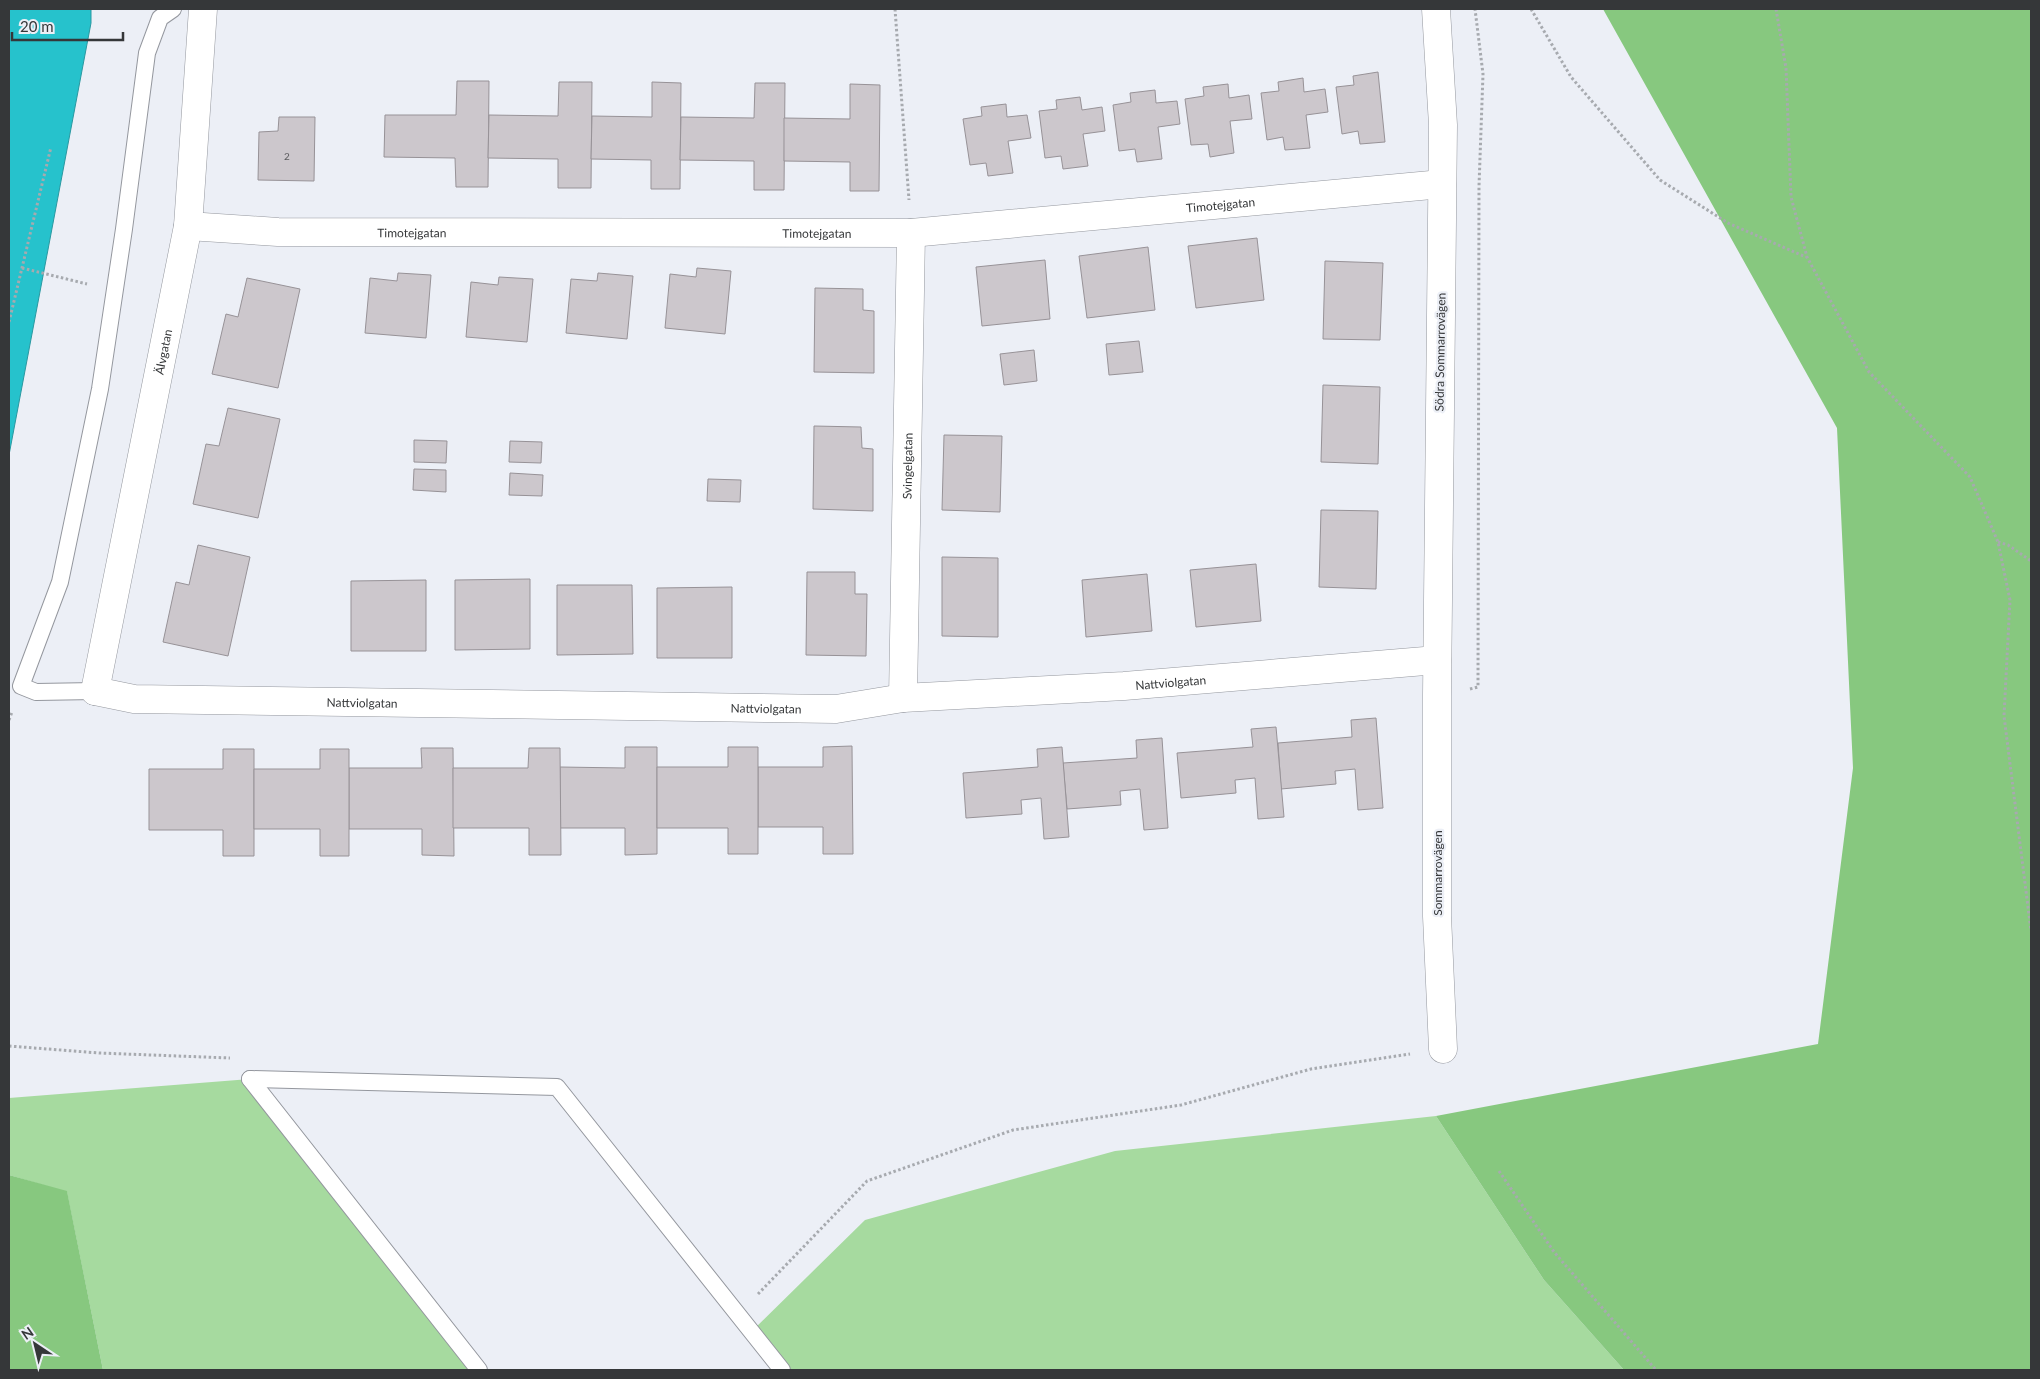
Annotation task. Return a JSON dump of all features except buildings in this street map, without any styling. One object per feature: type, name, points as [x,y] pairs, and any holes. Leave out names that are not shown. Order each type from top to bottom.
[{"type":"street","name":"Älvgatan","points":[[95,691],[188,226],[203,9]]},
{"type":"street","name":"Södra Sommarrovägen","points":[[1436,9],[1444,125],[1437,696]]},
{"type":"street","name":"Timotejgatan","points":[[188,226],[278,232],[912,233],[1442,184]]},
{"type":"street","name":"Svingelgatan","points":[[902,698],[912,233]]},
{"type":"street","name":"Nattviolgatan","points":[[95,691],[134,699],[836,709],[902,698],[1124,686],[1438,660]]},
{"type":"street","name":"Sommarrovägen","points":[[1437,696],[1437,916],[1443,1049]]},
{"type":"lane","points":[[95,691],[36,692],[21,686],[60,582],[100,389],[124,229],[147,53],[160,18],[173,9]]},
{"type":"lane","points":[[478,1370],[250,1079],[558,1087],[782,1370]]},
{"type":"path","points":[[895,9],[912,233]]},
{"type":"path","points":[[1437,696],[1478,687],[1479,196],[1483,74],[1475,9]]},
{"type":"path","points":[[1531,9],[1571,77],[1660,180],[1728,222],[1807,257]]},
{"type":"path","points":[[1776,9],[1786,68],[1791,197],[1807,257],[1868,372],[1970,477],[1998,542],[2010,600],[2004,716],[2031,931]]},
{"type":"path","points":[[9,322],[51,147]]},
{"type":"path","points":[[22,268],[90,285]]},
{"type":"path","points":[[1998,542],[2008,545],[2031,560]]},
{"type":"path","points":[[9,1046],[99,1053],[236,1059]]},
{"type":"path","points":[[738,1314],[867,1181],[1013,1130],[1181,1105],[1311,1069],[1443,1049]]},
{"type":"path","points":[[1499,1171],[1554,1252],[1656,1370]]},
{"type":"green space","points":[[1603,9],[2031,9],[2031,1370],[1624,1370],[1544,1280],[1436,1116],[1818,1044],[1853,768],[1837,428]]},
{"type":"green space","points":[[250,1079],[479,1370],[103,1370],[67,1192],[9,1175],[9,1098]]},
{"type":"green space","points":[[1436,1116],[1544,1280],[1624,1370],[782,1370],[751,1332],[865,1220],[1115,1151]]},
{"type":"green space","points":[[9,1175],[67,1191],[103,1370],[9,1370]]},
{"type":"water","points":[[9,9],[91,9],[91,23],[9,455]]}]
